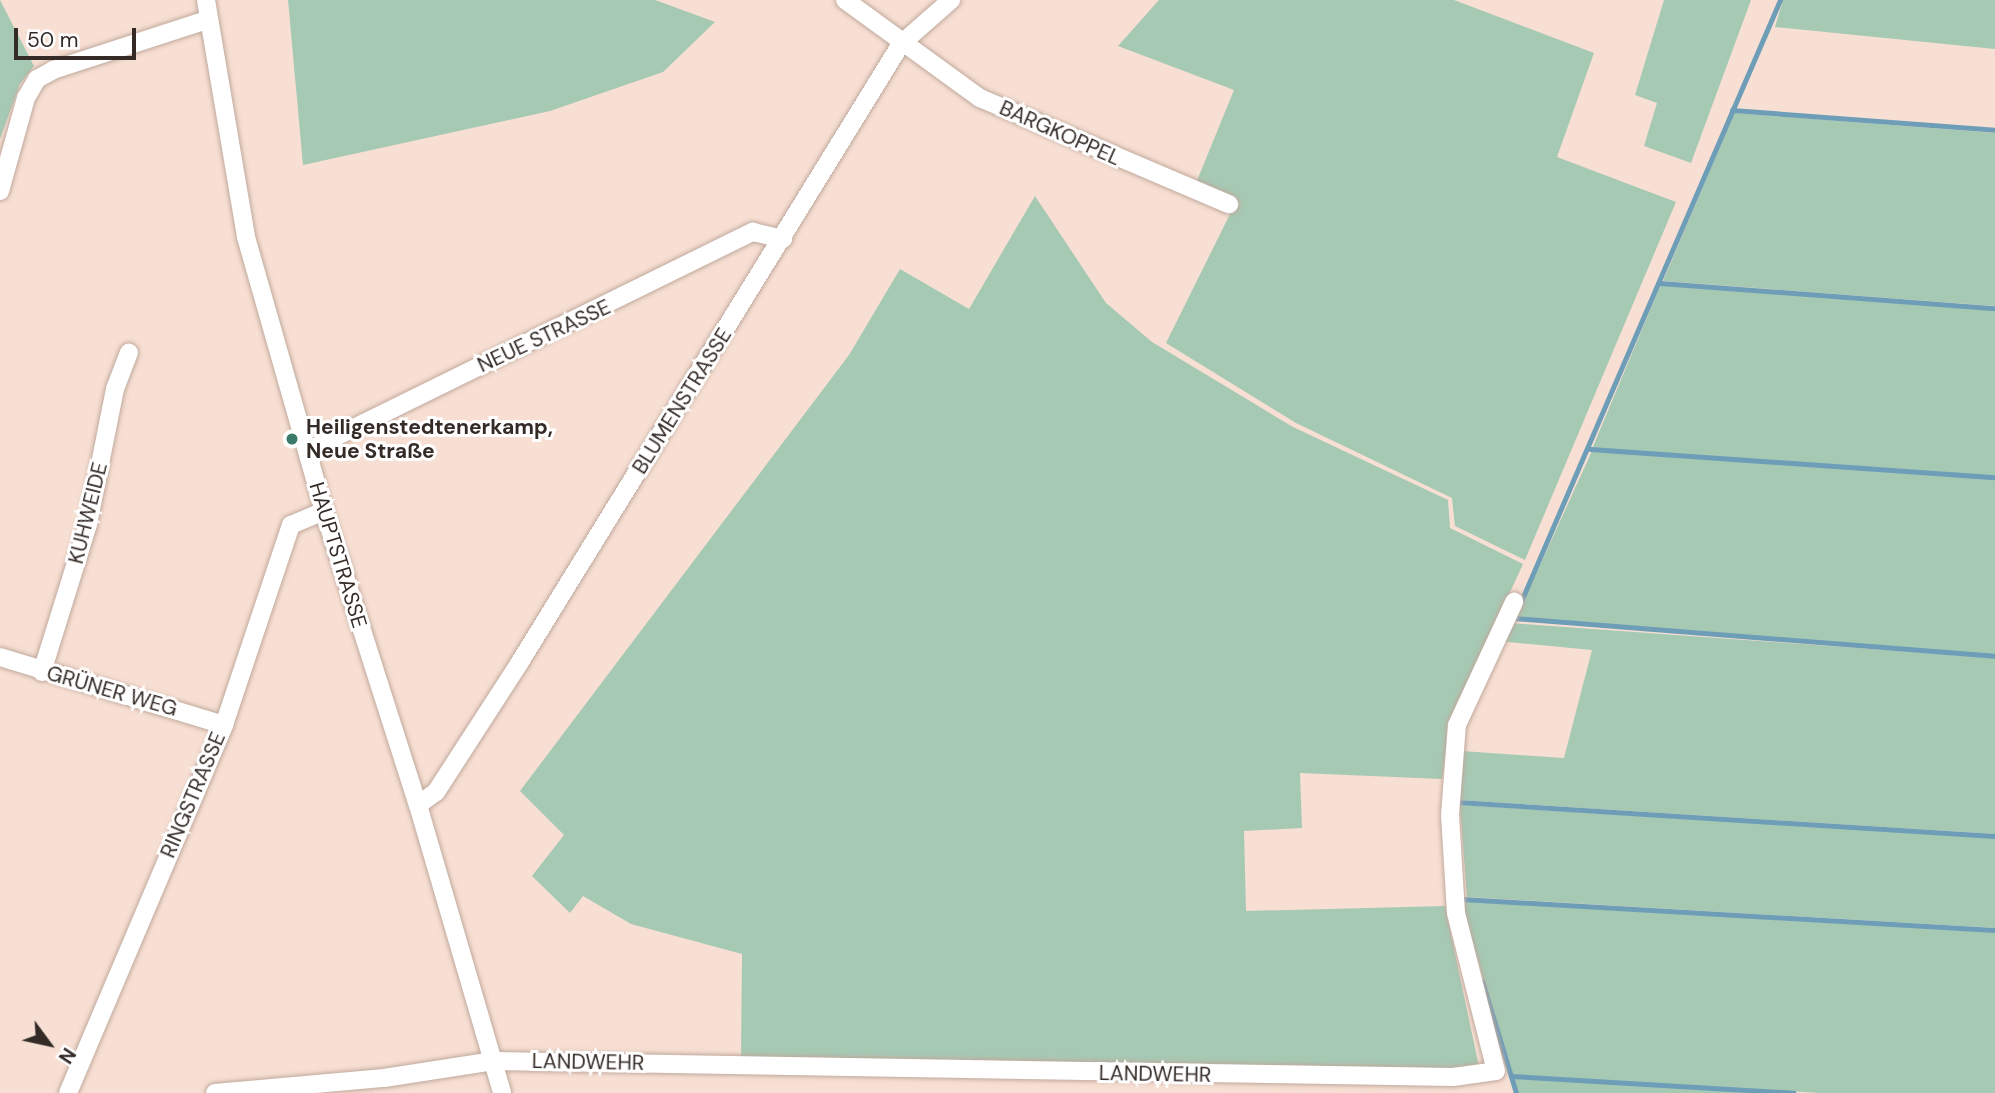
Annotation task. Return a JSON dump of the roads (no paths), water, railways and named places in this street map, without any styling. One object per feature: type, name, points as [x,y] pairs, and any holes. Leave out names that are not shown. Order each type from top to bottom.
[{"type":"street","name":"HAUPTSTRASSE","points":[[206,0],[206,20],[246,237],[324,511],[418,805],[502,1093]]},
{"type":"street","name":"BARGKOPPEL","points":[[845,0],[884,25],[901,44],[980,98],[1229,204]]},
{"type":"street","name":"BLUMENSTRASSE","points":[[418,805],[436,792],[486,716],[901,44],[951,0]]},
{"type":"street","points":[[3,182],[26,98],[37,79],[53,70],[206,20]]},
{"type":"street","name":"NEUE STRASSE","points":[[307,451],[753,232],[783,239]]},
{"type":"street","name":"KUHWEIDE","points":[[41,671],[88,524],[115,389],[129,353]]},
{"type":"street","name":"RINGSTRASSE","points":[[68,1093],[224,725],[291,525],[324,511]]},
{"type":"street","name":"LANDWEHR","points":[[494,1061],[1453,1077],[1496,1070],[1457,913],[1450,815],[1457,725],[1514,602]]},
{"type":"street","name":"GRÜNER WEG","points":[[0,657],[224,725]]},
{"type":"street","points":[[215,1093],[384,1077],[494,1061]]},
{"type":"waterway","points":[[1519,606],[1780,0]]},
{"type":"waterway","points":[[1732,110],[1995,130]]},
{"type":"waterway","points":[[1660,283],[1995,308]]},
{"type":"waterway","points":[[1590,449],[1995,477]]},
{"type":"waterway","points":[[1514,618],[1995,656]]},
{"type":"waterway","points":[[1457,806],[1457,802],[1995,836]]},
{"type":"waterway","points":[[1462,899],[1995,930]]},
{"type":"waterway","points":[[1482,981],[1516,1093]]},
{"type":"waterway","points":[[1511,1076],[1793,1093]]},
{"type":"place","name":"Heiligenstedtenerkamp, Neue Straße","points":[[292,439]]}]
